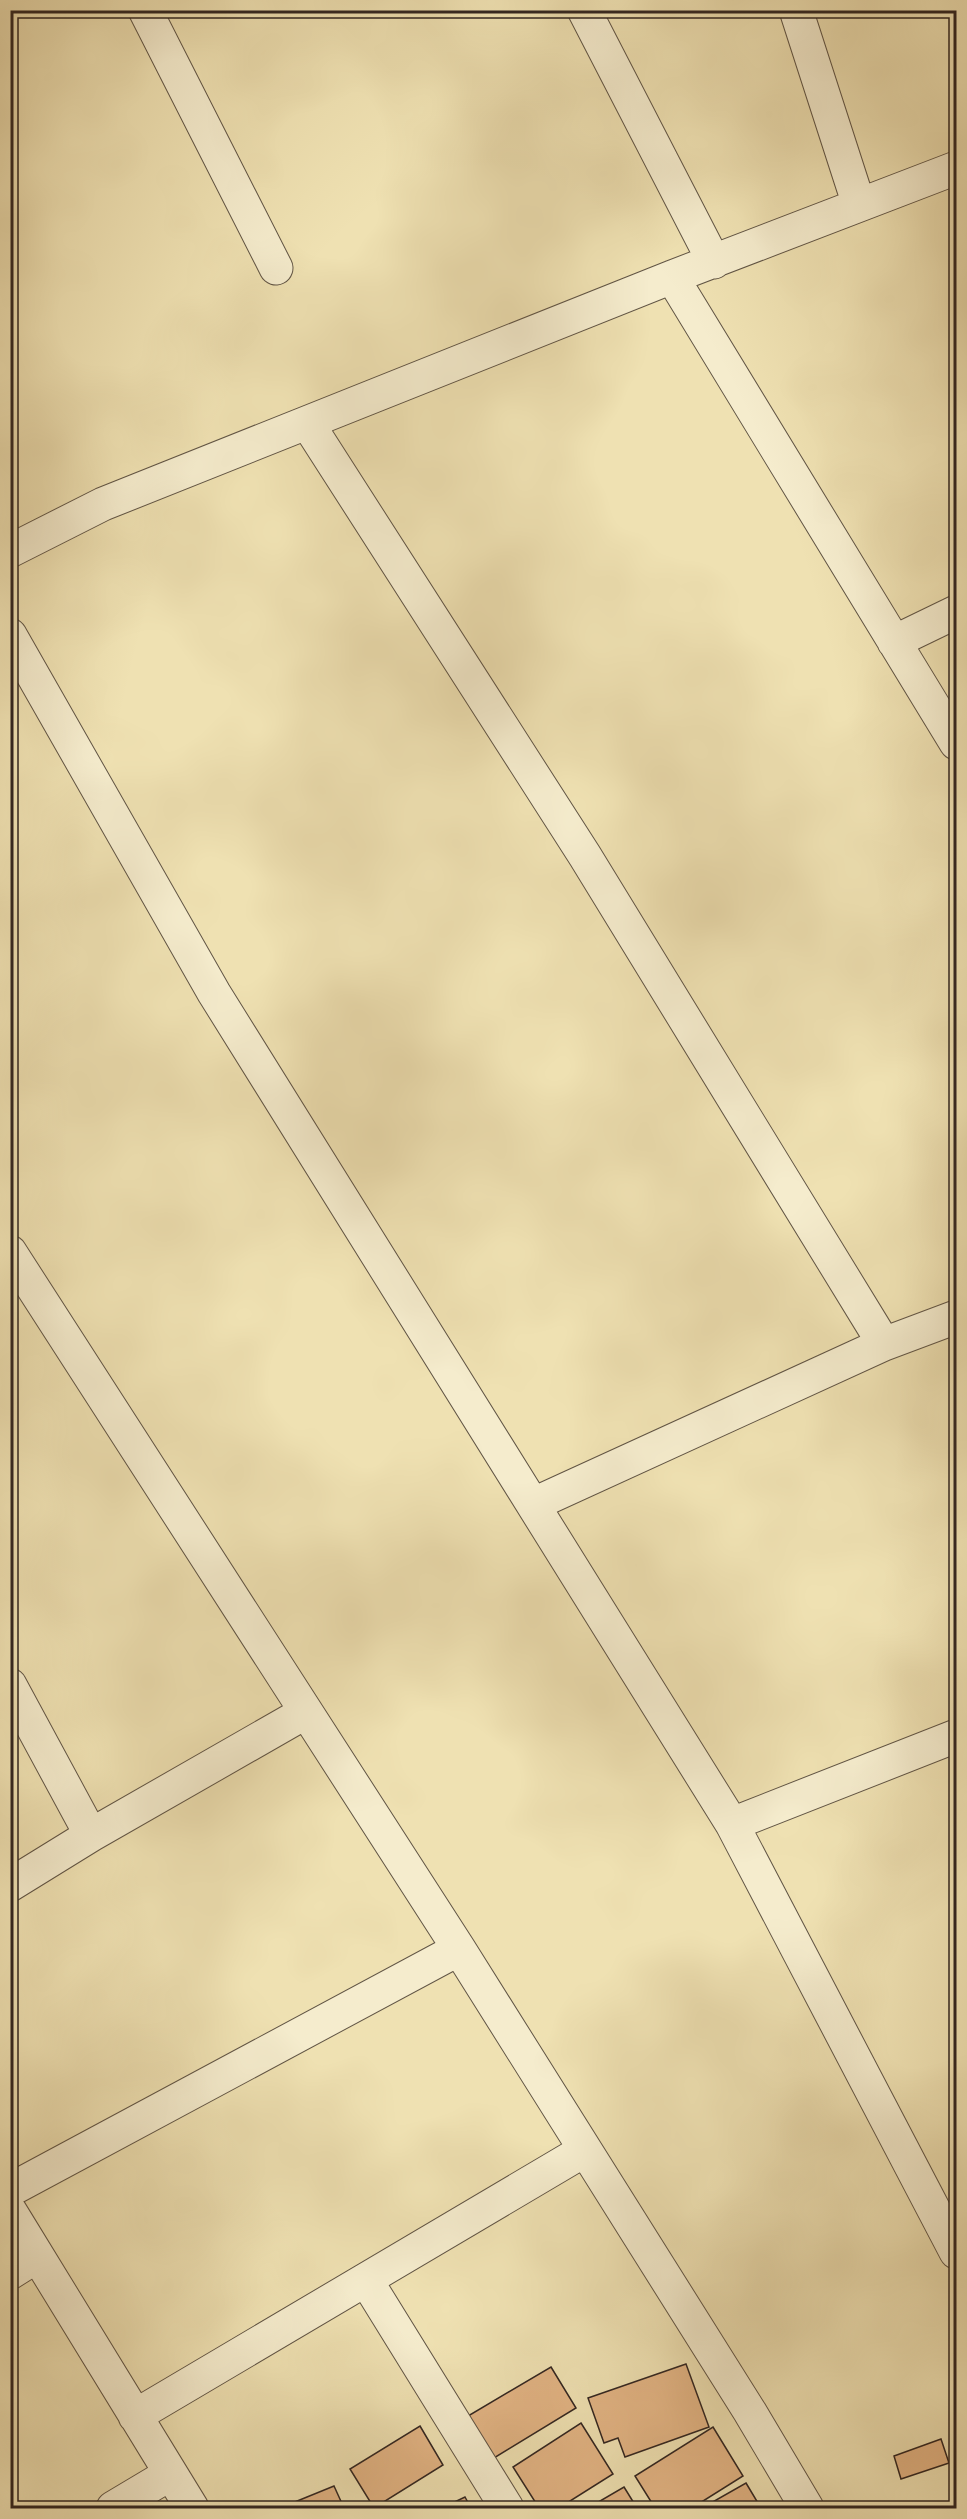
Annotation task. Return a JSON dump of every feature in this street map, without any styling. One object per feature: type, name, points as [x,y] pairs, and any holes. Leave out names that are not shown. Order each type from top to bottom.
[{"type":"street","points":[[145,10],[276,268]]},
{"type":"street","points":[[584,10],[714,262]]},
{"type":"street","points":[[796,10],[859,205]]},
{"type":"street","points":[[10,551],[103,504],[672,277],[957,168]]},
{"type":"street","points":[[672,277],[957,743]]},
{"type":"street","points":[[308,424],[591,866],[884,1344]]},
{"type":"street","points":[[894,642],[957,612]]},
{"type":"street","points":[[10,635],[214,993],[732,1824],[957,2252]]},
{"type":"street","points":[[10,1252],[459,1949],[750,2412],[807,2508]]},
{"type":"street","points":[[534,1504],[884,1344],[957,1317]]},
{"type":"street","points":[[10,1685],[91,1834]]},
{"type":"street","points":[[10,1885],[91,1834],[306,1712]]},
{"type":"street","points":[[732,1824],[957,1736]]},
{"type":"street","points":[[10,2190],[459,1949]]},
{"type":"street","points":[[135,2416],[585,2150]]},
{"type":"street","points":[[10,2211],[24,2265],[135,2416],[192,2508]]},
{"type":"street","points":[[366,2280],[507,2508]]},
{"type":"street","points":[[113,2508],[170,2474]]},
{"type":"building","points":[[686,2364],[709,2427],[625,2457],[618,2438],[604,2443],[588,2398]]},
{"type":"building","points":[[551,2367],[576,2408],[494,2458],[468,2416]]},
{"type":"building","points":[[581,2423],[613,2474],[559,2508],[539,2508],[513,2467]]},
{"type":"building","points":[[420,2426],[443,2465],[374,2508],[350,2469]]},
{"type":"building","points":[[713,2427],[743,2476],[692,2508],[655,2508],[635,2476]]},
{"type":"building","points":[[941,2439],[949,2463],[901,2479],[894,2456]]},
{"type":"building","points":[[746,2483],[761,2508],[702,2508]]},
{"type":"building","points":[[10,2485],[21,2508],[10,2508]]},
{"type":"building","points":[[334,2486],[344,2508],[280,2508]]},
{"type":"building","points":[[624,2487],[637,2508],[588,2508]]},
{"type":"building","points":[[465,2497],[471,2508],[442,2508]]}]
